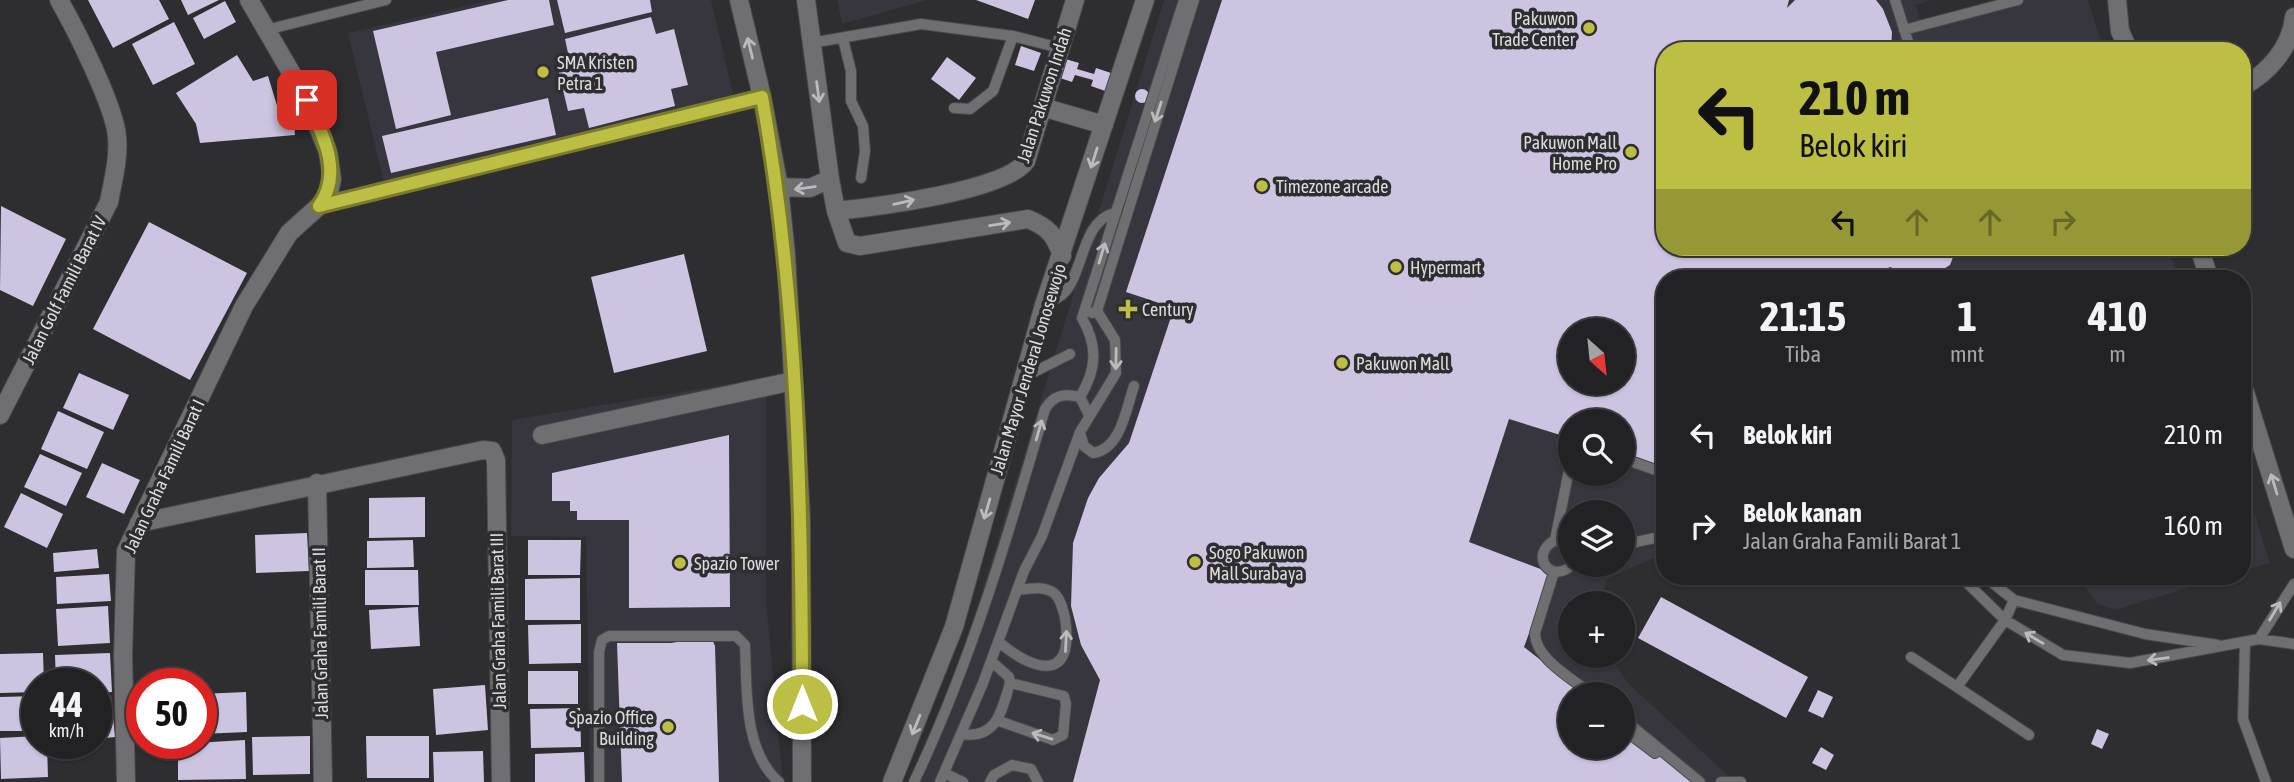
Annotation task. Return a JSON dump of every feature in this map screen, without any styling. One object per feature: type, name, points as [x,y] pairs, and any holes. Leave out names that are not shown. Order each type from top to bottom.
[{"type":"street","name":"Jalan Golf Famili Barat IV","points":[[0,415],[109,202],[116,166],[117,134],[105,99],[60,0]]},
{"type":"street","points":[[249,0],[307,100],[328,152],[332,179],[329,193],[319,206]]},
{"type":"street","points":[[739,0],[762,97],[779,187],[801,517],[802,782]]},
{"type":"street","name":"Jalan Mayor Jenderal Jonosewojo","points":[[806,0],[830,179],[844,238],[851,246],[1028,219],[1044,226],[1055,236],[1062,256],[1044,305],[954,626],[892,782]]},
{"type":"street","name":"Jalan Pakuwon Indah","points":[[836,211],[891,205],[1003,179],[1020,171],[1026,161],[1074,0]]},
{"type":"street","points":[[1062,256],[1145,0]]},
{"type":"street","points":[[2117,0],[2120,31],[2125,42]]},
{"type":"street","points":[[2251,81],[2267,71],[2284,50],[2294,25],[2294,17]]},
{"type":"street","points":[[1042,107],[1104,125]]},
{"type":"street","points":[[779,187],[810,188],[830,179]]},
{"type":"street","name":"Jalan Graha Famili Barat I","points":[[126,782],[124,572],[127,551],[244,306],[271,258],[289,233],[319,206]]},
{"type":"street","points":[[542,435],[793,381]]},
{"type":"street","points":[[2251,412],[2294,550]]},
{"type":"street","name":"Jalan Graha Famili Barat III","points":[[317,483],[483,450],[492,451],[496,460],[501,782]]},
{"type":"street","points":[[139,523],[317,483]]},
{"type":"street","name":"Jalan Graha Famili Barat II","points":[[317,483],[323,782]]},
{"type":"lane","points":[[266,30],[386,0]]},
{"type":"lane","points":[[1080,397],[1090,381],[1095,348],[1082,318],[1184,0]]},
{"type":"lane","points":[[1082,318],[1097,311],[1194,0]]},
{"type":"lane","points":[[1895,0],[1908,42]]},
{"type":"lane","points":[[1904,30],[2018,0]]},
{"type":"lane","points":[[811,43],[920,24],[1013,36],[1060,48]]},
{"type":"lane","points":[[954,108],[970,108],[993,91],[1013,36]]},
{"type":"lane","points":[[843,39],[851,71],[851,100],[863,126],[865,151],[861,178]]},
{"type":"lane","points":[[319,206],[762,97]]},
{"type":"lane","points":[[1044,305],[1065,292],[1094,228],[1106,216],[1114,214]]},
{"type":"lane","points":[[964,782],[942,778],[999,642],[1017,590],[1042,536],[1080,432],[1088,415],[1109,389],[1118,356],[1115,340],[1097,311]]},
{"type":"lane","points":[[1024,377],[1070,354]]},
{"type":"lane","points":[[1090,381],[1109,389]]},
{"type":"lane","points":[[1080,432],[1084,446],[1093,453],[1104,451],[1116,437],[1134,386]]},
{"type":"lane","points":[[914,782],[943,721],[998,569],[1045,409],[1051,401],[1062,395],[1080,397]]},
{"type":"lane","points":[[1080,397],[1088,415]]},
{"type":"lane","points":[[1635,463],[1656,470]]},
{"type":"lane","points":[[1558,572],[1543,562],[1543,552],[1547,545],[1555,540],[1566,486]]},
{"type":"lane","points":[[1635,542],[1656,538]]},
{"type":"lane","points":[[1555,572],[1537,633],[1538,645],[1544,657],[1576,682]]},
{"type":"lane","points":[[2259,639],[2294,584]]},
{"type":"lane","points":[[1969,585],[2005,620],[2063,655],[2130,663],[2259,639],[2294,644]]},
{"type":"lane","points":[[1995,585],[2014,600],[2145,634],[2225,646]]},
{"type":"lane","points":[[999,642],[1017,658],[1043,667],[1059,663],[1065,655],[1066,628],[1059,599],[1053,592],[1040,587],[1017,590]]},
{"type":"lane","points":[[1957,687],[2005,620],[2014,600]]},
{"type":"lane","points":[[599,782],[599,652],[602,640],[609,636],[736,636],[745,645],[753,739],[771,774],[779,782]]},
{"type":"lane","points":[[2245,642],[2244,719],[2266,782]]},
{"type":"lane","points":[[1911,657],[2029,735]]},
{"type":"lane","points":[[961,734],[982,733],[999,721],[1010,683],[1009,677],[991,661]]},
{"type":"lane","points":[[999,721],[1053,740],[1063,735],[1066,704],[1064,696],[1010,683]]},
{"type":"lane","points":[[1635,729],[1700,782]]},
{"type":"lane","points":[[1635,738],[1691,782]]},
{"type":"lane","points":[[990,782],[994,775],[1012,765],[1031,769],[1038,782]]},
{"type":"lane","points":[[1721,782],[1741,782]]},
{"type":"shaded area","name":"SMA Kristen Petra 1","points":[[491,0],[711,0],[737,111],[387,195],[348,33]]},
{"type":"shaded area","points":[[837,0],[927,0],[842,24]]},
{"type":"shaded area","name":"Pakuwon Mall","points":[[1164,0],[1931,0],[1916,5],[1922,27],[2019,0],[2088,0],[2101,42],[1656,42],[1656,256],[2171,256],[2175,270],[1656,270],[1656,557],[1635,566],[1635,500],[1558,500],[1558,577],[1612,577],[1606,580],[1604,591],[1558,591],[1558,668],[1617,668],[1627,682],[1558,682],[1558,759],[1635,759],[1635,689],[1735,782],[909,782],[941,712],[977,607]]},
{"type":"shaded area","points":[[766,378],[766,602],[783,782],[590,782],[586,537],[511,536],[512,420]]},
{"type":"shaded area","points":[[2251,504],[2270,563],[2251,568]]},
{"type":"shaded area","points":[[2084,585],[2197,585],[2115,610],[2097,604]]},
{"type":"building","points":[[88,0],[159,0],[169,19],[113,48]]},
{"type":"building","points":[[181,0],[219,0],[188,15]]},
{"type":"building","points":[[508,0],[549,0],[554,25],[436,52],[451,115],[396,129],[373,31]]},
{"type":"building","points":[[557,0],[650,0],[652,12],[565,33]]},
{"type":"building","points":[[976,0],[1035,0],[1028,19]]},
{"type":"building","name":"Pakuwon Mall","points":[[1222,0],[1789,0],[1787,8],[1795,0],[1876,0],[1883,9],[1892,32],[1891,42],[1656,42],[1656,256],[1954,256],[1950,265],[1942,270],[1901,270],[1889,267],[1888,270],[1656,270],[1656,466],[1635,459],[1635,409],[1558,409],[1558,434],[1509,419],[1469,542],[1551,573],[1524,647],[1568,682],[1558,682],[1558,759],[1635,759],[1635,733],[1698,782],[1073,782],[1100,680],[1081,645],[1071,606],[1073,543],[1088,498],[1099,478],[1129,443],[1174,308],[1126,292]]},
{"type":"building","points":[[225,1],[236,22],[204,39],[193,18]]},
{"type":"building","points":[[651,17],[656,34],[674,29],[688,85],[671,89],[675,106],[589,128],[584,108],[568,111],[555,56],[568,53],[565,39]]},
{"type":"building","points":[[174,22],[195,64],[153,85],[132,44]]},
{"type":"building","points":[[1021,46],[1041,53],[1034,71],[1015,65]]},
{"type":"building","points":[[237,55],[253,81],[268,76],[279,112],[293,110],[295,135],[200,143],[196,124],[176,93]]},
{"type":"building","points":[[947,57],[976,78],[959,100],[931,79]]},
{"type":"building","points":[[1062,58],[1079,63],[1077,69],[1094,74],[1096,68],[1114,74],[1108,92],[1091,86],[1093,80],[1075,75],[1072,82],[1057,77]]},
{"type":"building","points":[[1139,89],[1145,89],[1149,96],[1145,103],[1139,103],[1135,99],[1135,93]]},
{"type":"building","points":[[548,98],[556,135],[391,173],[382,136]]},
{"type":"building","points":[[1,206],[66,239],[33,306],[0,290]]},
{"type":"building","points":[[149,222],[247,273],[190,380],[93,329]]},
{"type":"building","points":[[684,254],[707,351],[614,373],[591,277]]},
{"type":"building","points":[[79,373],[129,395],[113,430],[63,408]]},
{"type":"building","points":[[58,411],[104,432],[87,469],[41,449]]},
{"type":"building","name":"Spazio Tower","points":[[729,435],[730,607],[629,608],[629,520],[577,520],[577,511],[570,511],[570,501],[552,501],[552,473]]},
{"type":"building","points":[[40,454],[82,473],[66,506],[24,487]]},
{"type":"building","points":[[102,463],[140,480],[124,514],[86,497]]},
{"type":"building","points":[[21,493],[63,514],[47,548],[4,527]]},
{"type":"building","points":[[425,497],[425,537],[369,538],[369,498]]},
{"type":"building","points":[[307,533],[309,571],[256,573],[255,535]]},
{"type":"building","points":[[413,540],[414,567],[367,568],[367,541]]},
{"type":"building","points":[[528,540],[581,540],[580,575],[528,575]]},
{"type":"building","points":[[97,549],[99,568],[54,572],[53,553]]},
{"type":"building","points":[[365,570],[418,570],[419,605],[365,605]]},
{"type":"building","points":[[109,574],[111,601],[57,604],[56,577]]},
{"type":"building","points":[[580,578],[580,620],[525,620],[525,579]]},
{"type":"building","points":[[1661,597],[1808,677],[1786,718],[1638,638]]},
{"type":"building","points":[[108,606],[110,643],[58,646],[56,609]]},
{"type":"building","points":[[418,607],[420,646],[371,649],[369,610]]},
{"type":"building","points":[[581,624],[581,663],[529,664],[528,625]]},
{"type":"building","name":"Spazio Office Building","points":[[707,637],[712,639],[715,646],[719,782],[622,782],[617,643],[671,643]]},
{"type":"building","points":[[43,653],[43,668],[21,668],[21,692],[0,693],[0,654]]},
{"type":"building","points":[[110,653],[111,668],[55,668],[55,655]]},
{"type":"building","points":[[528,671],[578,671],[578,704],[528,704]]},
{"type":"building","points":[[485,685],[488,730],[436,735],[433,689]]},
{"type":"building","points":[[1818,690],[1833,697],[1823,718],[1808,711]]},
{"type":"building","points":[[246,692],[247,732],[217,733],[217,693]]},
{"type":"building","points":[[21,696],[21,731],[0,731],[0,697]]},
{"type":"building","points":[[112,706],[115,737],[112,737]]},
{"type":"building","points":[[580,708],[581,747],[531,748],[530,709]]},
{"type":"building","points":[[2097,729],[2109,734],[2102,749],[2091,744]]},
{"type":"building","points":[[310,736],[310,774],[253,775],[252,737]]},
{"type":"building","points":[[366,736],[429,736],[429,778],[367,778]]},
{"type":"building","points":[[21,737],[21,759],[47,759],[48,777],[1,779],[0,738]]},
{"type":"building","points":[[245,740],[246,779],[178,780],[178,759],[217,759],[217,742]]},
{"type":"building","points":[[1821,747],[1834,755],[1826,770],[1812,763]]},
{"type":"building","points":[[483,751],[484,782],[434,782],[433,752]]},
{"type":"building","points":[[584,752],[585,782],[535,782],[535,754]]},
{"type":"place","name":"Pakuwon Trade Center","points":[[1589,28]]},
{"type":"place","name":"SMA Kristen Petra 1","points":[[543,72]]},
{"type":"place","name":"Pakuwon Mall Home Pro","points":[[1631,152]]},
{"type":"place","name":"Timezone arcade","points":[[1262,186]]},
{"type":"place","name":"Hypermart","points":[[1396,267]]},
{"type":"place","name":"Century","points":[[1128,309]]},
{"type":"place","name":"Pakuwon Mall","points":[[1342,363]]},
{"type":"place","name":"Sogo Pakuwon Mall Surabaya","points":[[1195,562]]},
{"type":"place","name":"Spazio Tower","points":[[680,563]]},
{"type":"place","name":"Spazio Office Building","points":[[668,727]]},
{"type":"route","points":[[307,100],[328,152],[332,179],[329,193],[319,206],[762,97],[779,187],[786,254],[801,517],[802,704]]}]
